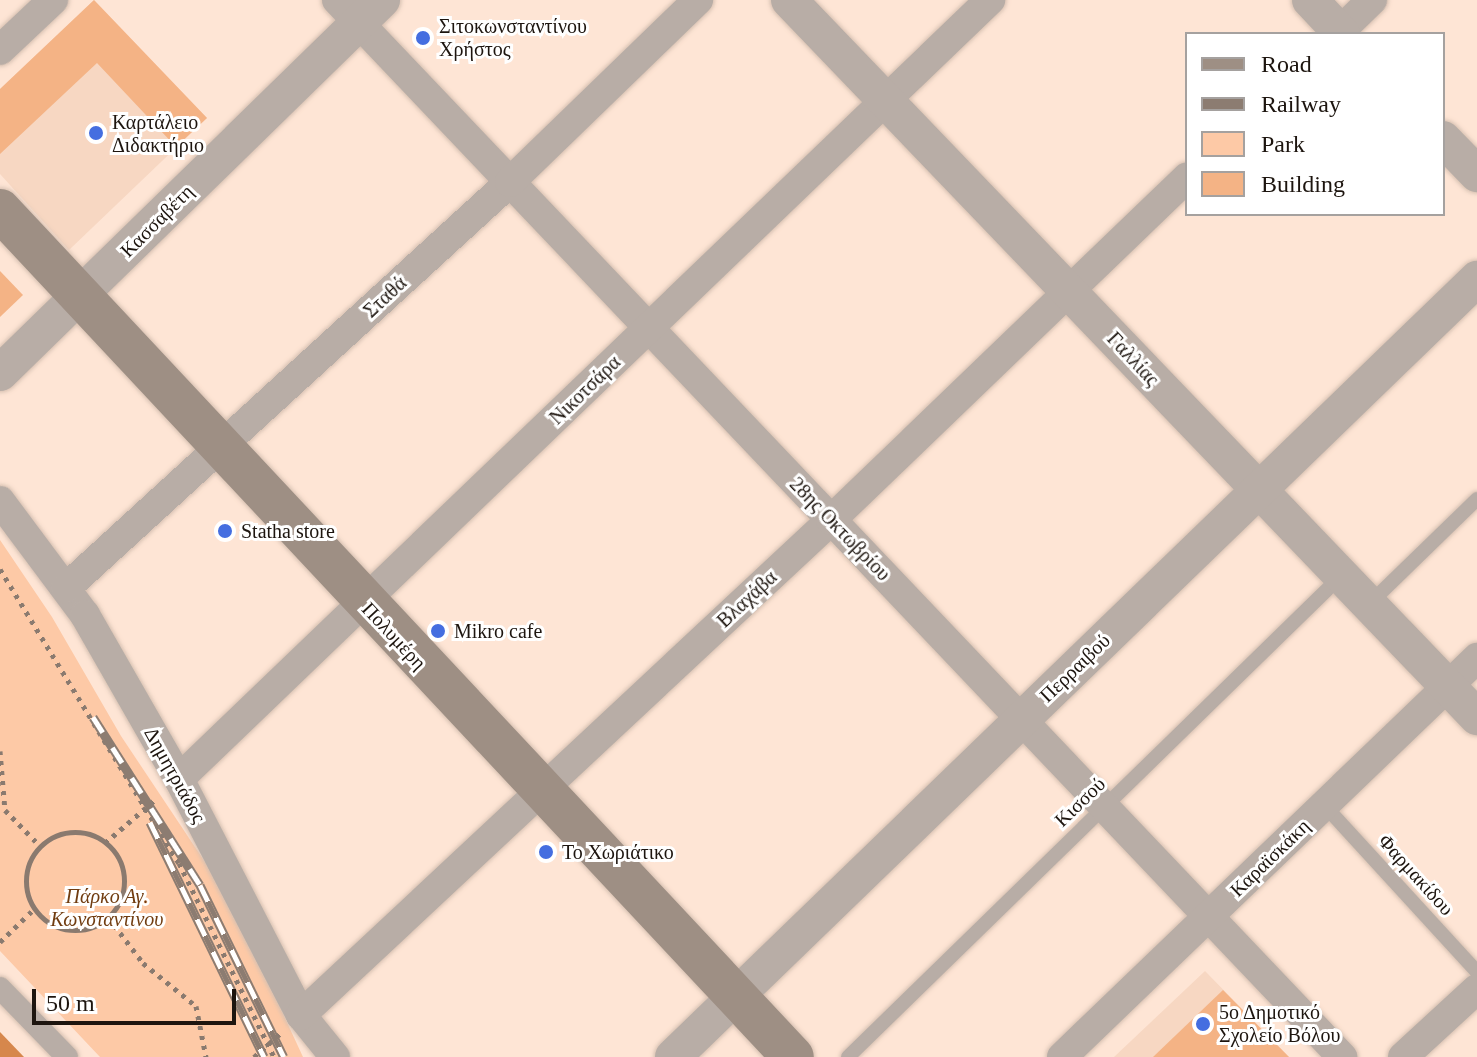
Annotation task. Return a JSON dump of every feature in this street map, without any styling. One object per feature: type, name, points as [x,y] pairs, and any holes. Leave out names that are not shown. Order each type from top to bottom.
[{"type":"main road","name":"Πολυμέρη","points":[[0,210],[541,794],[793,1057]]},
{"type":"street","points":[[0,50],[53,0]]},
{"type":"street","name":"Σταθά","points":[[66,588],[510,182],[698,0]]},
{"type":"street","name":"Γαλλίας","points":[[789,0],[1477,717]]},
{"type":"street","name":"Νικοτσάρα","points":[[179,779],[365,604],[990,0]]},
{"type":"street","points":[[1310,0],[1339,32]]},
{"type":"street","points":[[1341,32],[1372,0]]},
{"type":"street","name":"28ης Οκτωβρίου","points":[[359,8],[510,182],[1342,1057]]},
{"type":"street","name":"Κασσαβέτη","points":[[0,373],[81,296],[359,8]]},
{"type":"street","points":[[1445,141],[1477,174]]},
{"type":"street","name":"Βλαχάβα","points":[[311,1034],[541,794],[1185,179]]},
{"type":"street","name":"Περραιβού","points":[[673,1057],[1477,279]]},
{"type":"street","name":"Δημητριάδος","points":[[0,501],[66,588],[179,779],[311,1034],[335,1057]]},
{"type":"street","name":"Καραϊσκάκη","points":[[1062,1057],[1477,658]]},
{"type":"street","points":[[0,988],[67,1057]]},
{"type":"street","points":[[1403,1057],[1477,989]]},
{"type":"lane","points":[[1368,605],[1477,499]]},
{"type":"lane","name":"Κισσού","points":[[848,1057],[1341,577]]},
{"type":"lane","name":"Φαρμακίδου","points":[[1324,805],[1477,972]]},
{"type":"path","points":[[0,569],[147,807],[208,918],[274,1057]]},
{"type":"path","points":[[0,751],[3,809],[40,846]]},
{"type":"path","points":[[105,843],[179,779]]},
{"type":"path","points":[[68,832],[84,833],[105,843],[120,861],[124,876],[123,891],[108,917],[94,926],[70,929],[46,920],[34,909],[26,876],[40,846],[68,832]]},
{"type":"path","points":[[0,942],[34,909]]},
{"type":"path","points":[[108,917],[143,963],[196,1006],[206,1057]]},
{"type":"path","points":[[254,1057],[268,1044],[311,1034]]},
{"type":"shaded area","name":"Καρτάλειο Διδακτήριο","points":[[94,0],[207,118],[69,250],[0,174],[0,89]]},
{"type":"shaded area","name":"5ο Δημοτικό Σχολείο Βόλου","points":[[1205,971],[1289,1057],[1114,1057]]},
{"type":"shaded area","points":[[0,1032],[24,1057],[0,1057]]},
{"type":"green space","name":"Πάρκο Αγ. Κωνσταντίνου","points":[[0,540],[52,617],[121,736],[231,901],[303,1057],[100,1057],[0,951]]},
{"type":"building","points":[[94,0],[207,118],[176,147],[97,63],[0,154],[0,89]]},
{"type":"building","points":[[0,271],[23,295],[0,317]]},
{"type":"building","name":"5ο Δημοτικό Σχολείο Βόλου","points":[[1223,990],[1289,1057],[1153,1057]]},
{"type":"railway","points":[[93,717],[200,885],[284,1057]]},
{"type":"railway","points":[[150,822],[264,1057]]},
{"type":"place","name":"Σιτοκωνσταντίνου Χρήστος","points":[[423,38]]},
{"type":"place","name":"Καρτάλειο Διδακτήριο","points":[[96,133]]},
{"type":"place","name":"Statha store","points":[[225,531]]},
{"type":"place","name":"Mikro cafe","points":[[438,631]]},
{"type":"place","name":"Το Χωριάτικο","points":[[546,852]]},
{"type":"place","name":"5ο Δημοτικό Σχολείο Βόλου","points":[[1203,1024]]}]
